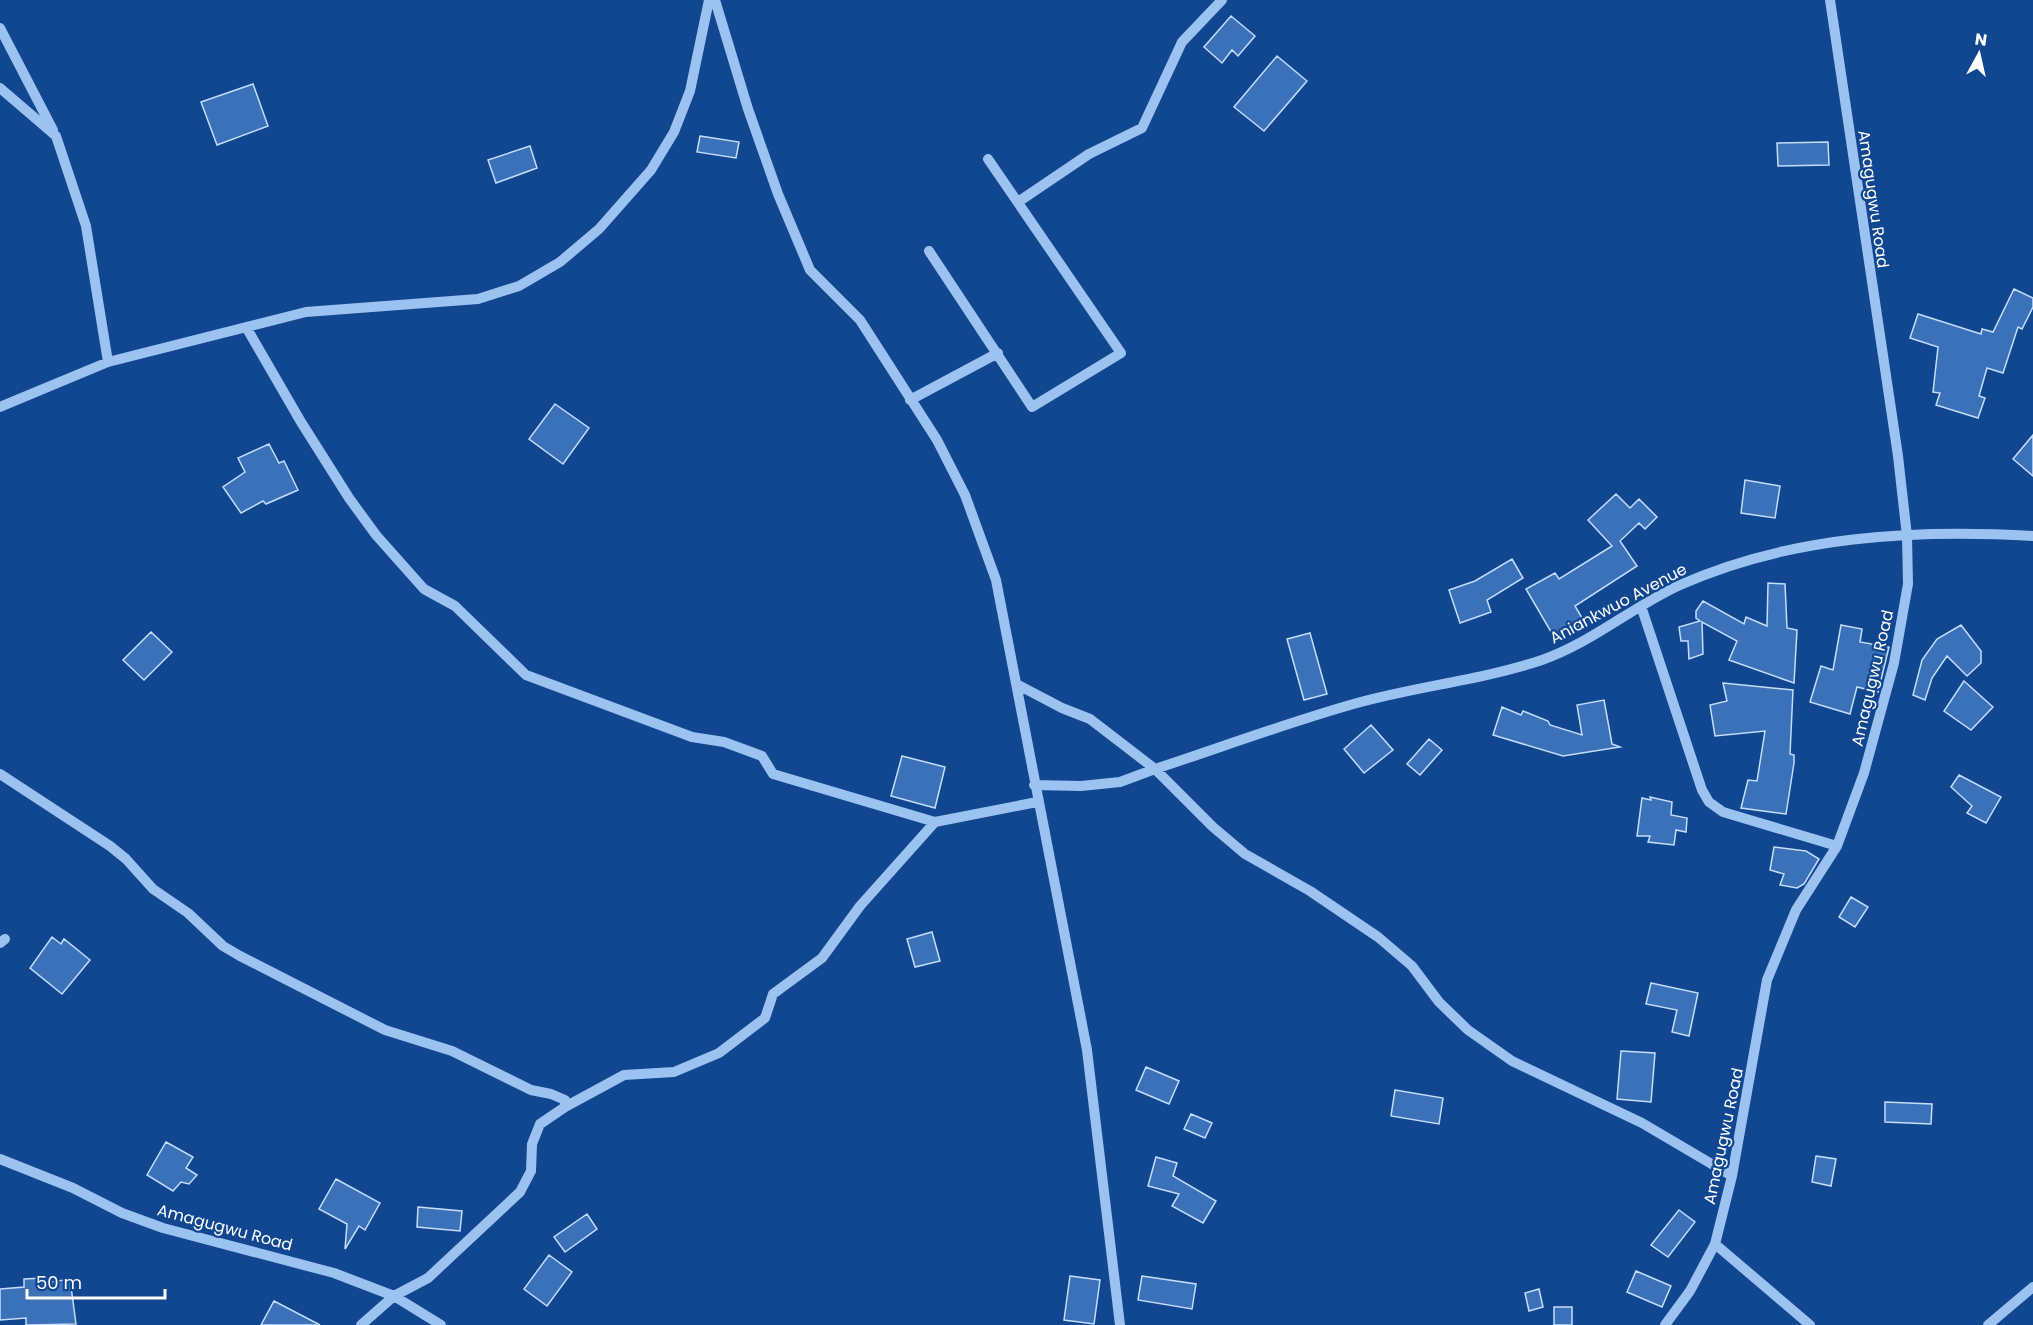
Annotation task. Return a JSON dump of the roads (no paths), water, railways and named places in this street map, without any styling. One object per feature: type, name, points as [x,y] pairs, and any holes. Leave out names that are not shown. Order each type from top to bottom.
[{"type":"street","points":[[0,407],[108,362],[306,312],[478,299],[519,286],[560,262],[599,229],[651,170],[674,132],[690,91],[709,0]]},
{"type":"street","points":[[715,0],[777,194],[810,270],[860,320],[937,440],[981,533],[996,580],[1018,685],[1037,802],[1087,1050],[1120,1325]]},
{"type":"street","points":[[1018,202],[1089,154],[1142,128],[1182,42],[1222,0]]},
{"type":"street","name":"Amagugwu Road","points":[[1665,1325],[1690,1291],[1715,1244],[1732,1176],[1767,980],[1796,910],[1837,846],[1864,774],[1894,663],[1908,584],[1907,536],[1898,456],[1830,0]]},
{"type":"street","points":[[0,28],[56,136],[86,226],[108,362]]},
{"type":"street","points":[[0,88],[56,136]]},
{"type":"street","points":[[929,250],[1032,408],[1121,353],[988,159]]},
{"type":"street","points":[[246,327],[319,451],[376,536],[424,589],[455,606],[526,675],[692,737],[724,742],[762,756],[773,774],[935,822],[1037,802]]},
{"type":"street","points":[[910,400],[998,353]]},
{"type":"street","name":"Aniankwuo Avenue","points":[[1034,785],[1081,786],[1120,782],[1155,768],[1358,703],[1506,670],[1544,659],[1573,646],[1641,606],[1728,565],[1784,550],[1907,536],[1988,534],[2033,536]]},
{"type":"street","points":[[1641,606],[1708,802],[1723,812],[1837,846]]},
{"type":"street","points":[[1018,685],[1062,708],[1090,718],[1155,768],[1213,827],[1245,854],[1310,891],[1378,937],[1412,966],[1439,1002],[1468,1030],[1512,1061],[1642,1124],[1732,1176]]},
{"type":"street","points":[[0,774],[110,846],[126,859],[153,889],[188,913],[223,946],[385,1030],[452,1051],[531,1090],[560,1097],[565,1100],[565,1107]]},
{"type":"street","points":[[361,1325],[394,1296],[428,1278],[520,1192],[531,1171],[532,1144],[540,1124],[565,1107],[624,1075],[674,1072],[719,1053],[765,1018],[774,994],[822,958],[860,906],[935,822]]},
{"type":"street","name":"Amagugwu Road","points":[[0,1159],[73,1188],[122,1213],[163,1228],[323,1269],[394,1296],[441,1325]]},
{"type":"street","points":[[1715,1244],[1810,1325]]},
{"type":"street","points":[[1988,1325],[2033,1287]]}]
